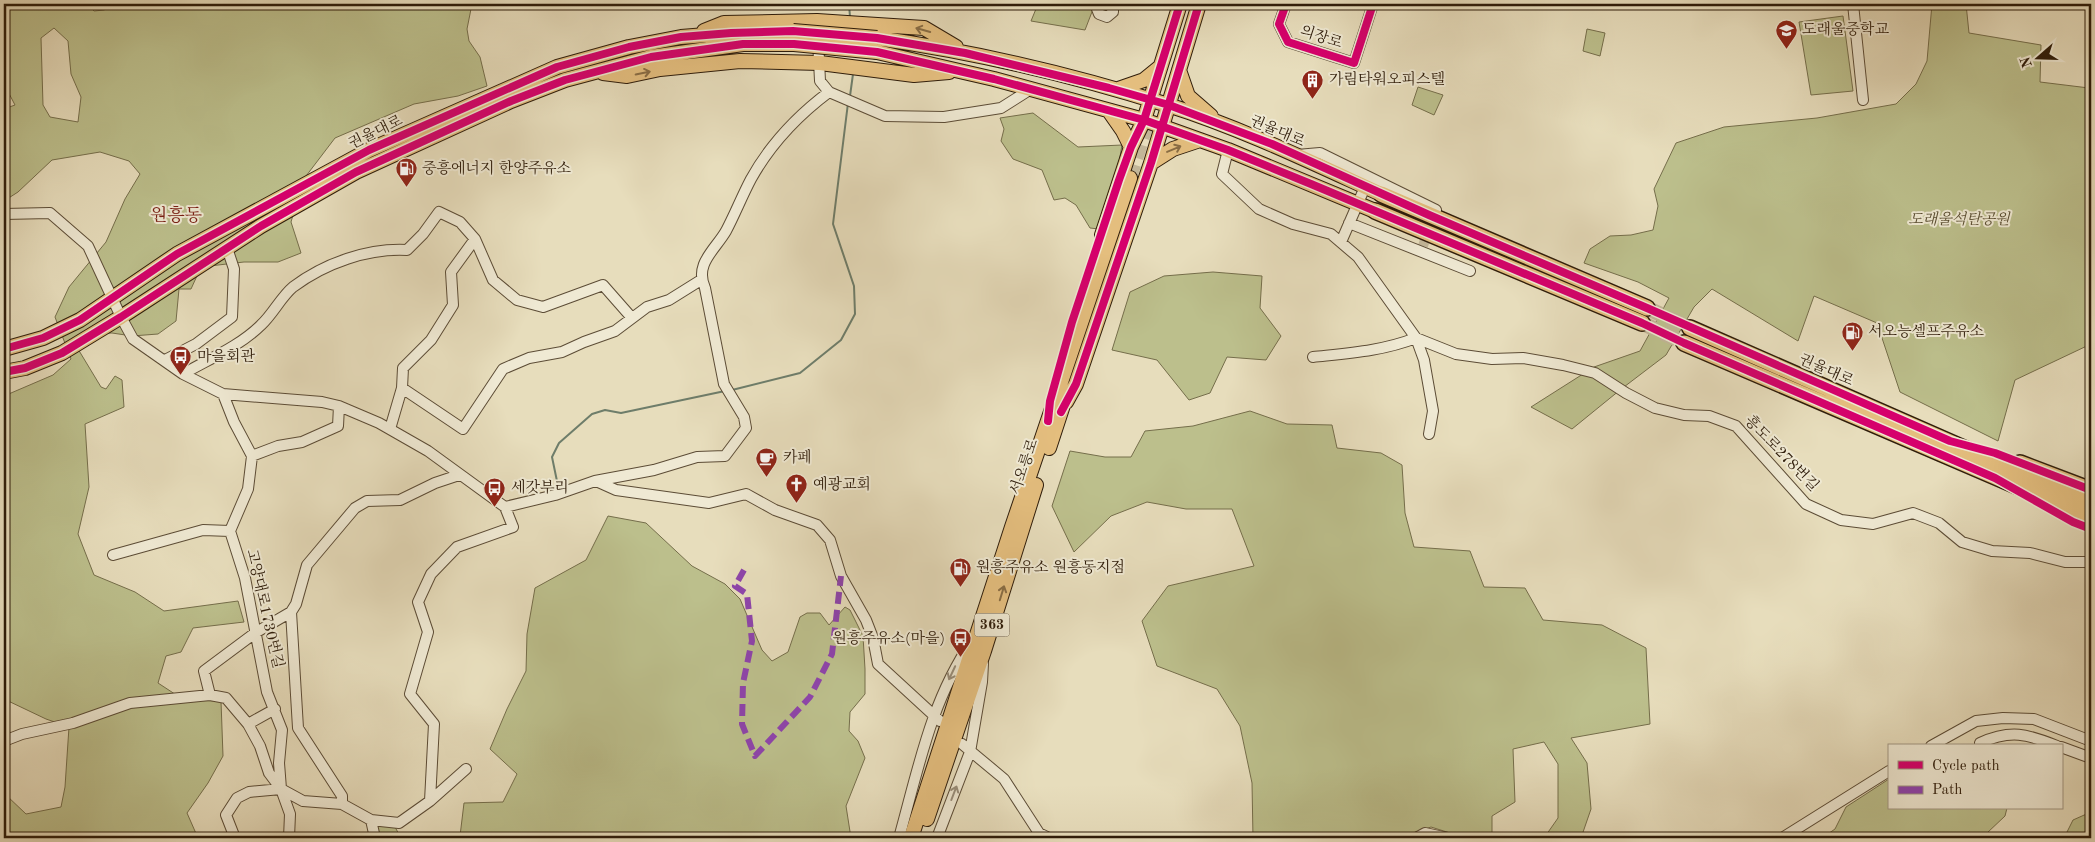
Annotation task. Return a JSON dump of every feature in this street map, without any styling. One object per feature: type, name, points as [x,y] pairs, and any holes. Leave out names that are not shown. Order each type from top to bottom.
[{"type":"highway","name":"권율대로","points":[[1381,194],[1648,308]]},
{"type":"highway","points":[[1375,211],[1642,323]]},
{"type":"highway","name":"권율대로","points":[[1690,328],[2091,504]]},
{"type":"highway","name":"권율대로","points":[[1684,343],[2091,518]]},
{"type":"highway","points":[[1950,441],[1994,453],[2091,490]]},
{"type":"highway","points":[[1995,478],[2073,522],[2091,529]]},
{"type":"main road","points":[[1048,421],[1050,401],[1058,369],[1130,147],[1144,120],[1180,4]]},
{"type":"main road","points":[[1061,412],[1076,384],[1151,162],[1198,4]]},
{"type":"main road","points":[[692,36],[724,23],[843,22],[924,28],[965,52]]},
{"type":"main road","name":"권율대로","points":[[4,349],[43,338],[80,320],[177,254],[369,150],[558,67],[629,47],[692,36],[876,38],[965,52],[1169,105],[1297,155],[1381,194]]},
{"type":"main road","points":[[793,37],[877,52],[960,71],[1144,120],[1228,150],[1375,211]]},
{"type":"main road","name":"권율대로","points":[[4,372],[25,368],[62,353],[227,248],[356,172],[511,101],[565,80],[651,57],[793,37]]},
{"type":"main road","points":[[595,72],[627,76],[660,69],[740,61],[820,63],[914,75],[960,71]]},
{"type":"main road","points":[[1117,90],[1142,81],[1160,67]]},
{"type":"main road","points":[[1179,69],[1181,80],[1188,96],[1219,123]]},
{"type":"main road","points":[[1109,111],[1123,131],[1130,147]]},
{"type":"main road","points":[[1151,162],[1173,149],[1200,140]]},
{"type":"main road","name":"서오릉로","points":[[911,838],[1048,421],[1134,179],[984,651],[920,838]]},
{"type":"street","points":[[1098,4],[1099,14],[1107,17],[1114,12],[1113,4]]},
{"type":"street","name":"의장로","points":[[1286,4],[1279,24],[1288,42],[1354,63],[1373,4]]},
{"type":"street","points":[[1852,4],[1863,100]]},
{"type":"street","points":[[817,21],[820,81],[830,92],[885,116],[944,117],[1001,108],[1031,89]]},
{"type":"street","points":[[505,507],[555,495],[595,481],[654,470],[697,457],[725,456],[746,428],[744,417],[728,390],[713,333],[705,288],[701,280],[705,259],[725,232],[751,179],[778,139],[804,111],[830,92]]},
{"type":"street","points":[[1228,150],[1222,174],[1259,209],[1293,224],[1331,234],[1341,242],[1358,257],[1416,338],[1424,360],[1433,410],[1429,434]]},
{"type":"street","points":[[1297,155],[1320,153],[1436,210],[1434,213]]},
{"type":"street","points":[[1341,242],[1365,186]]},
{"type":"street","points":[[183,374],[226,350],[261,326],[292,288],[329,266],[360,255],[387,249],[407,250],[423,234],[439,212],[460,222],[475,239],[493,280],[517,300],[543,307],[604,285],[632,318]]},
{"type":"street","points":[[4,214],[50,213],[88,246],[133,340],[183,374],[223,394],[322,402],[339,406],[390,429],[428,451],[505,507],[513,527],[457,547],[432,574],[418,602],[428,632],[410,694],[434,724],[430,801]]},
{"type":"street","points":[[1350,223],[1422,248],[1470,271]]},
{"type":"street","points":[[390,429],[402,388],[403,368],[432,340],[453,305],[451,272],[475,239]]},
{"type":"street","points":[[165,360],[196,344],[232,317],[234,269],[227,248]]},
{"type":"street","points":[[402,388],[463,429],[503,369],[529,358],[562,352],[615,331],[647,307],[669,300],[701,280]]},
{"type":"street","points":[[1313,357],[1371,352],[1393,347],[1416,338]]},
{"type":"street","name":"흥도로278번길","points":[[1416,338],[1456,354],[1492,359],[1523,358],[1563,365],[1594,374],[1655,408],[1684,415],[1709,416],[1736,426],[1806,504],[1841,520],[1873,524],[1913,514],[1939,523],[1962,542],[1992,552],[2030,553],[2065,562],[2091,562]]},
{"type":"street","points":[[113,555],[203,530],[230,530],[248,489],[252,456],[234,422],[223,394]]},
{"type":"street","points":[[252,456],[278,446],[302,442],[338,426],[339,406]]},
{"type":"street","points":[[210,695],[204,671],[255,633],[291,612],[296,604],[307,565],[355,508],[367,501],[400,500],[459,474]]},
{"type":"street","points":[[595,481],[616,490],[709,503],[746,494],[775,510],[816,525],[830,540],[841,576],[866,620],[873,638],[878,664],[937,718]]},
{"type":"street","name":"고양대로1730번길","points":[[230,530],[245,578],[267,692],[282,730],[279,763],[281,789],[290,814],[289,838]]},
{"type":"street","points":[[291,612],[298,728],[342,796],[342,804]]},
{"type":"street","name":"서오릉로","points":[[899,838],[937,718],[958,662],[978,632]]},
{"type":"street","name":"서오릉로","points":[[937,838],[966,748],[982,682],[984,651]]},
{"type":"street","points":[[4,741],[22,734],[73,723],[130,703],[210,695],[226,698],[248,724],[260,746],[269,774],[281,789],[303,802],[342,804],[371,820],[399,823],[430,801],[466,769]]},
{"type":"street","points":[[248,724],[275,709]]},
{"type":"street","points":[[1934,744],[1976,721],[2003,718],[2034,719],[2091,741]]},
{"type":"street","points":[[1980,743],[1998,735],[2020,734],[2051,744]]},
{"type":"street","points":[[2062,747],[2091,758]]},
{"type":"street","points":[[966,748],[1004,779],[1039,833],[1049,838]]},
{"type":"street","points":[[1782,838],[1888,772]]},
{"type":"street","points":[[235,838],[226,815],[237,798],[249,792],[281,789]]},
{"type":"street","points":[[371,820],[375,838]]},
{"type":"street","points":[[1416,838],[1425,833],[1448,838]]},
{"type":"green space","points":[[4,4],[87,4],[94,11],[104,10],[114,4],[472,4],[467,29],[469,41],[480,57],[487,86],[458,96],[414,104],[335,138],[303,180],[291,222],[301,253],[278,262],[244,262],[201,267],[191,289],[179,289],[176,321],[158,334],[132,336],[112,333],[89,334],[78,349],[101,387],[106,389],[115,376],[122,380],[124,407],[85,424],[89,487],[78,534],[94,575],[135,592],[164,611],[238,601],[244,622],[193,628],[181,652],[166,656],[158,683],[184,700],[221,701],[223,756],[208,783],[187,813],[198,838],[4,838],[4,798],[6,795],[26,814],[61,807],[65,787],[69,727],[46,719],[4,699],[4,396],[53,375],[71,359],[55,317],[69,287],[106,242],[125,199],[140,174],[129,161],[100,152],[52,160],[18,192],[4,201],[4,109],[15,105],[4,84]],"holes":[[[54,28],[68,41],[71,74],[81,97],[78,122],[50,117],[43,105],[41,38]]]},
{"type":"green space","points":[[1038,4],[1095,4],[1085,30],[1031,21]]},
{"type":"green space","name":"도래울석탄공원","points":[[1932,4],[1966,4],[1969,33],[2041,45],[2040,82],[2089,88],[2091,97],[2091,344],[2015,380],[1998,441],[1900,392],[1877,323],[1814,296],[1798,341],[1712,289],[1694,307],[1666,355],[1572,429],[1531,407],[1594,367],[1640,351],[1669,298],[1638,282],[1584,263],[1590,249],[1610,236],[1631,235],[1653,230],[1658,206],[1654,189],[1676,143],[1724,127],[1817,118],[1896,104],[1916,84],[1927,61]]},
{"type":"green space","points":[[1843,16],[1853,91],[1811,95],[1799,22]]},
{"type":"green space","points":[[1587,29],[1605,33],[1600,56],[1583,51]]},
{"type":"green space","points":[[1418,87],[1443,95],[1434,115],[1412,105]]},
{"type":"green space","points":[[1033,113],[1078,147],[1122,145],[1108,225],[1099,229],[1090,228],[1076,205],[1065,198],[1054,200],[1042,170],[1013,159],[1001,141],[1004,129],[1000,118]]},
{"type":"green space","points":[[1213,272],[1262,276],[1260,308],[1281,336],[1266,360],[1227,357],[1210,393],[1189,400],[1157,360],[1112,350],[1130,292],[1164,276]]},
{"type":"green space","points":[[1250,411],[1287,424],[1332,425],[1337,448],[1381,453],[1402,465],[1405,513],[1414,547],[1470,551],[1484,587],[1525,588],[1543,620],[1602,625],[1646,648],[1650,724],[1571,738],[1587,763],[1591,809],[1581,838],[1544,838],[1558,818],[1558,764],[1544,742],[1513,749],[1515,802],[1492,816],[1492,838],[1466,838],[1431,827],[1398,838],[1253,838],[1252,783],[1240,726],[1217,689],[1157,666],[1142,621],[1168,586],[1254,566],[1232,509],[1186,509],[1147,502],[1111,516],[1074,552],[1052,506],[1070,451],[1105,457],[1131,457],[1145,431],[1193,426]]},
{"type":"green space","points":[[608,516],[646,523],[692,566],[725,584],[740,599],[762,650],[772,661],[788,652],[800,617],[807,613],[820,613],[829,625],[845,607],[850,610],[863,636],[865,669],[865,694],[850,712],[849,731],[858,741],[865,758],[846,806],[851,838],[462,838],[460,836],[464,803],[503,802],[517,774],[490,749],[526,671],[527,634],[535,588],[586,560]]},
{"type":"green space","points":[[1888,780],[1888,810],[2006,810],[2005,816],[1987,833],[1976,835],[1980,838],[1822,838],[1835,829],[1846,807]]},
{"type":"green space","points":[[2091,812],[2091,838],[2064,838],[2073,820]]},
{"type":"green space","points":[[374,824],[395,827],[401,838],[377,838]]},
{"type":"waterway","points":[[849,4],[850,17]]},
{"type":"waterway","points":[[850,96],[853,74]]},
{"type":"waterway","points":[[732,390],[800,373],[841,340],[855,314],[854,286],[833,224],[848,103]]},
{"type":"waterway","points":[[558,486],[552,457],[559,443],[592,414],[605,410],[621,413],[725,391]]},
{"type":"tunnel","points":[[1130,178],[1147,124]]},
{"type":"tunnel","points":[[1423,246],[1434,213]]},
{"type":"tunnel","points":[[1647,308],[1690,328]]},
{"type":"tunnel","points":[[1642,323],[1684,343]]},
{"type":"marked path","points":[[744,570],[735,586],[747,594],[752,641],[743,683],[742,724],[755,756],[810,697],[832,654],[841,576]]},
{"type":"cycle path","points":[[1048,421],[1050,401],[1072,322],[1119,180],[1131,147],[1144,120],[1180,4]]},
{"type":"cycle path","points":[[1061,412],[1076,384],[1151,163],[1199,4]]},
{"type":"cycle path","points":[[1286,4],[1279,24],[1288,42],[1354,63],[1373,4]]},
{"type":"cycle path","points":[[4,349],[43,338],[80,320],[177,254],[369,150],[557,67],[629,47],[681,37],[793,31],[877,38],[965,53],[1109,88],[1169,105],[1272,144],[1429,215],[1950,441],[1995,453],[2091,490]]},
{"type":"cycle path","points":[[4,372],[25,368],[62,353],[261,226],[356,172],[511,101],[565,80],[651,57],[743,44],[794,44],[877,52],[994,79],[1144,120],[1228,150],[1642,323],[1995,478],[2073,522],[2091,529]]},
{"type":"place","name":"도래울중학교","points":[[1786,49]]},
{"type":"place","name":"가림타워오피스텔","points":[[1313,99]]},
{"type":"place","name":"중흥에너지 한양주유소","points":[[406,188]]},
{"type":"place","name":"서오능셀프주유소","points":[[1852,351]]},
{"type":"place","name":"마을회관","points":[[181,376]]},
{"type":"place","name":"카페","points":[[767,477]]},
{"type":"place","name":"예광교회","points":[[797,504]]},
{"type":"place","name":"세갓부리","points":[[495,507]]},
{"type":"place","name":"원흥주유소 원흥동지점","points":[[960,587]]},
{"type":"place","name":"원흥주유소(마을)","points":[[961,658]]},
{"type":"district","name":"원흥동","points":[[176,216]]}]
